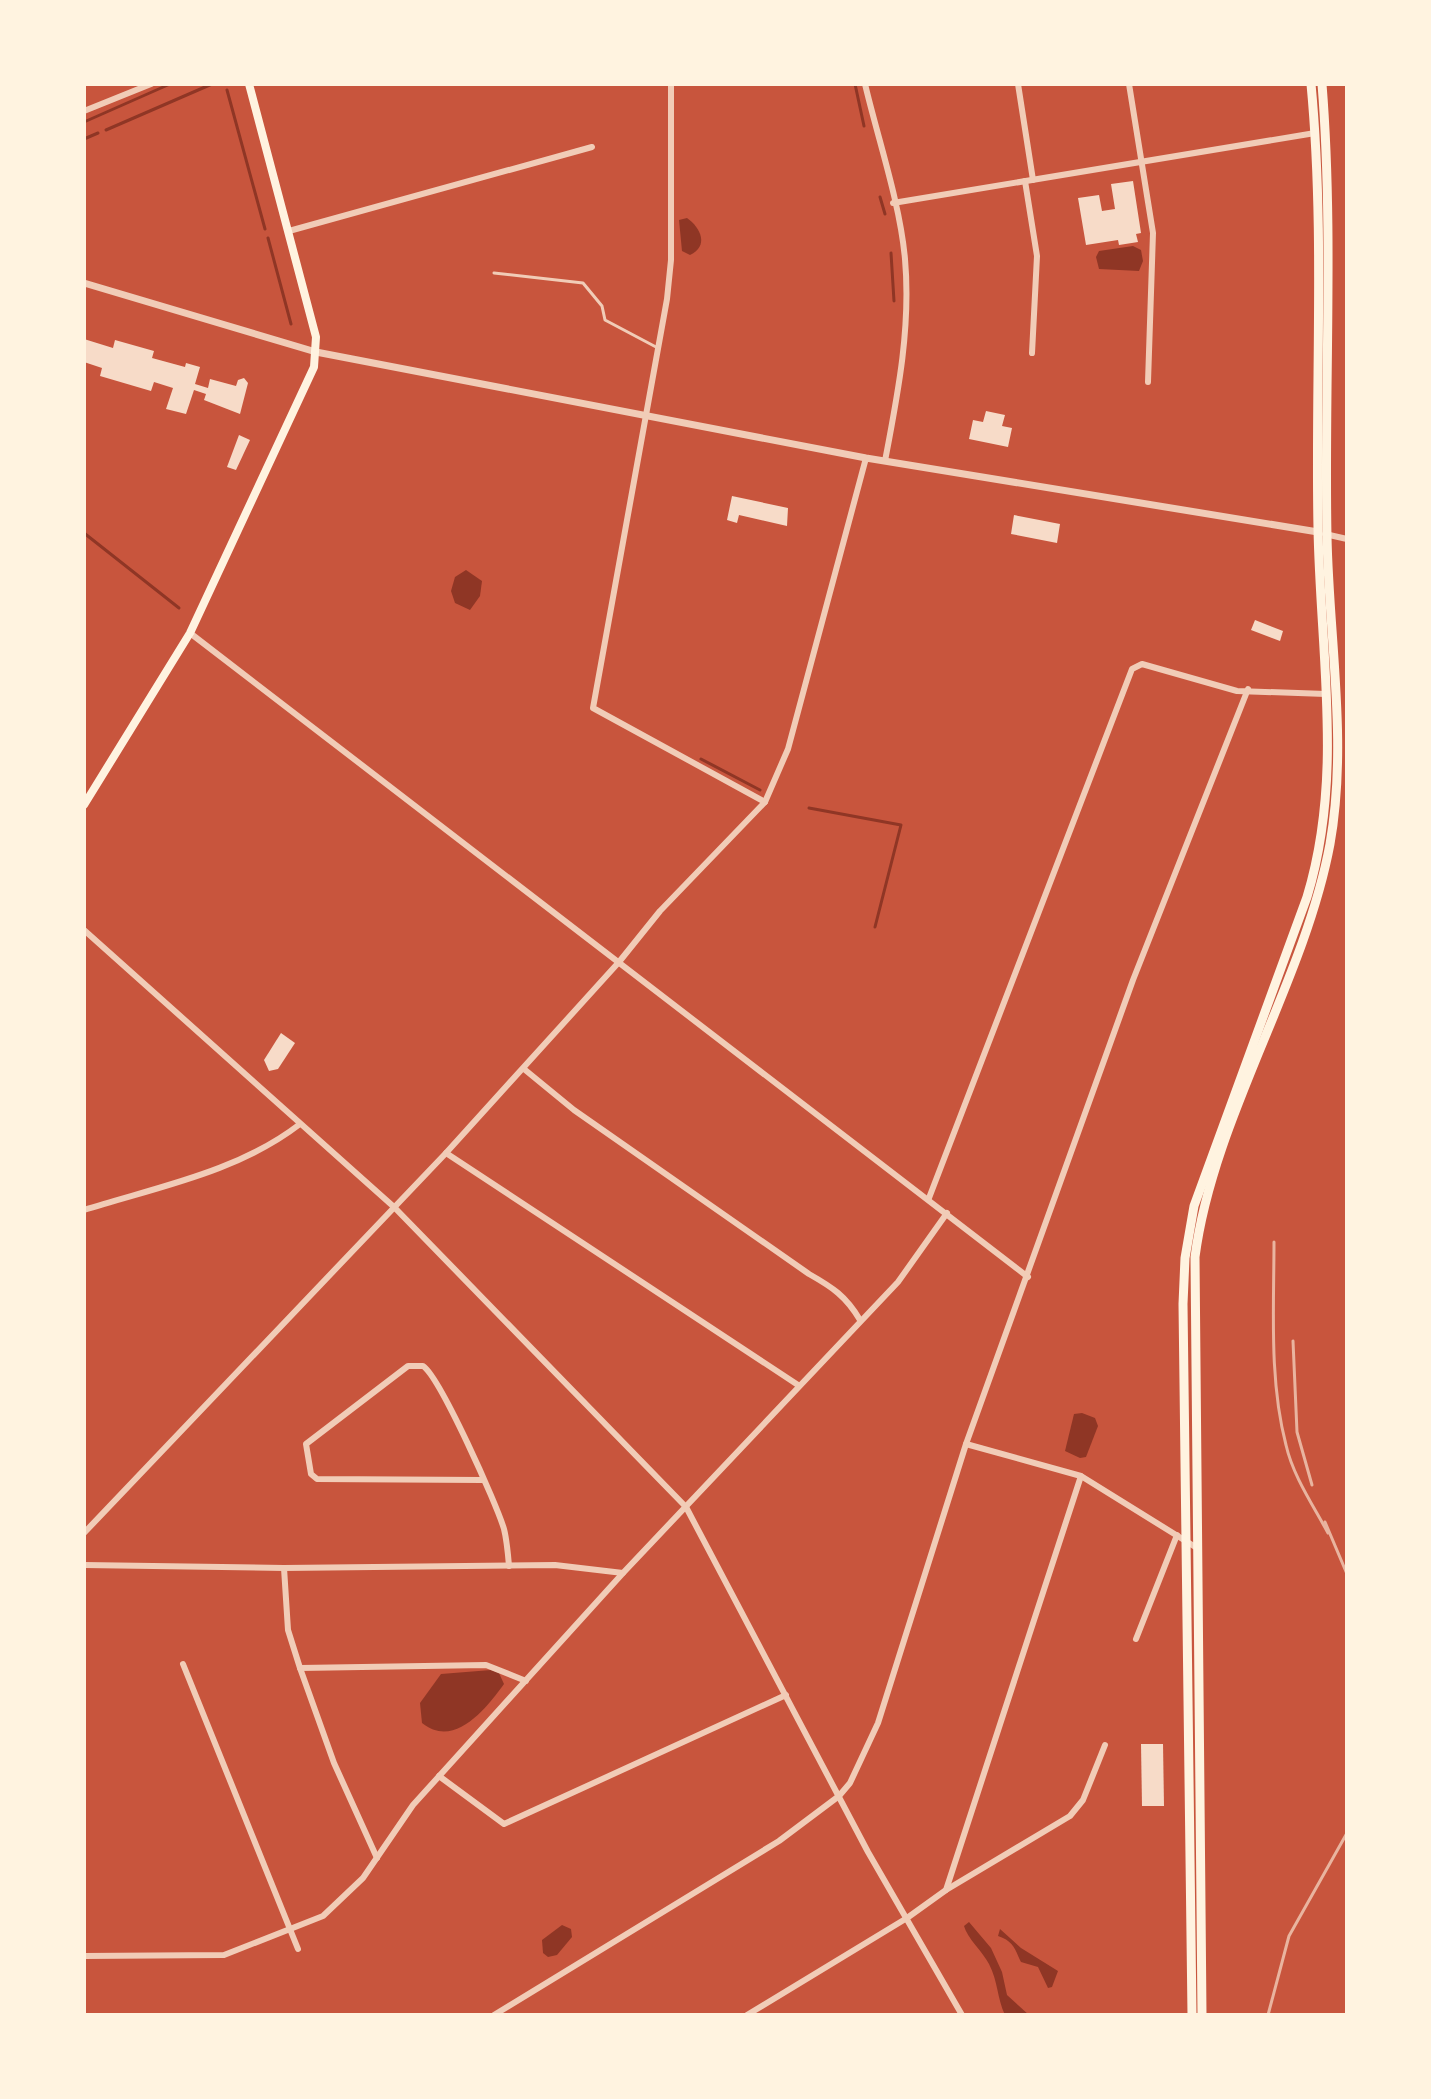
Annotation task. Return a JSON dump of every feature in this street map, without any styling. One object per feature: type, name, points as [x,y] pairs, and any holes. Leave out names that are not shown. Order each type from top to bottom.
[{"type":"highway","points":[[1192,2015],[1183,1304],[1187,1237],[1202,1182],[1318,858],[1328,780],[1315,133],[1311,84]]},
{"type":"highway","points":[[1202,2015],[1194,1294],[1199,1225],[1307,923],[1327,858],[1334,812],[1336,719],[1322,533],[1327,162],[1322,84]]},
{"type":"main road","points":[[84,805],[190,633],[304,395],[316,352],[316,337],[249,84]]},
{"type":"street","points":[[84,111],[151,84]]},
{"type":"street","points":[[671,84],[671,260],[660,349],[616,568],[593,708],[765,802]]},
{"type":"street","points":[[865,84],[905,254],[905,350],[885,461]]},
{"type":"street","points":[[1018,84],[1037,256],[1032,353]]},
{"type":"street","points":[[1129,84],[1144,164],[1154,246],[1148,382]]},
{"type":"street","points":[[893,203],[1144,164],[1315,133]]},
{"type":"street","points":[[289,231],[592,147]]},
{"type":"street","points":[[84,283],[316,352],[866,458],[1347,539]]},
{"type":"street","points":[[84,1533],[446,1153],[619,962],[660,911],[765,802],[788,749],[866,458]]},
{"type":"street","points":[[190,633],[1028,1277]]},
{"type":"street","points":[[929,1198],[1132,669],[1142,664],[1237,691],[1327,694]]},
{"type":"street","points":[[494,2015],[779,1841],[839,1796],[850,1783],[878,1723],[966,1444],[1133,980],[1248,689]]},
{"type":"street","points":[[84,930],[394,1207],[686,1507],[839,1796],[962,2015]]},
{"type":"street","points":[[524,1069],[574,1110],[809,1274],[836,1289],[848,1299],[860,1320]]},
{"type":"street","points":[[84,1210],[219,1168],[273,1144],[300,1124]]},
{"type":"street","points":[[446,1153],[798,1385]]},
{"type":"street","points":[[84,1956],[224,1955],[323,1916],[363,1878],[413,1805],[623,1573],[898,1282],[947,1213]]},
{"type":"street","points":[[482,1480],[317,1479],[311,1474],[306,1444],[415,1364],[434,1376],[482,1480],[504,1528],[509,1566]]},
{"type":"street","points":[[966,1444],[1081,1476],[1197,1548]]},
{"type":"street","points":[[946,1890],[1081,1476]]},
{"type":"street","points":[[1136,1639],[1177,1535]]},
{"type":"street","points":[[84,1565],[584,1567],[623,1573]]},
{"type":"street","points":[[284,1568],[288,1630],[300,1668],[334,1763],[377,1858]]},
{"type":"street","points":[[183,1664],[298,1949]]},
{"type":"street","points":[[300,1668],[486,1665],[526,1681]]},
{"type":"street","points":[[439,1776],[504,1824],[786,1695]]},
{"type":"street","points":[[747,2015],[1070,1816],[1083,1800],[1105,1745]]},
{"type":"lane","points":[[494,273],[583,283],[602,306],[605,320],[660,349]]},
{"type":"shaded area","points":[[687,218],[701,237],[700,247],[690,255],[682,251],[679,220]]},
{"type":"shaded area","points":[[1133,246],[1141,250],[1143,261],[1139,271],[1099,269],[1096,257],[1099,251]]},
{"type":"shaded area","points":[[466,570],[482,581],[480,596],[470,610],[455,603],[451,591],[455,577]]},
{"type":"shaded area","points":[[1082,1413],[1095,1418],[1098,1426],[1086,1457],[1080,1458],[1065,1451],[1074,1414]]},
{"type":"shaded area","points":[[491,1670],[499,1673],[504,1684],[468,1723],[446,1731],[434,1730],[422,1723],[420,1703],[441,1674]]},
{"type":"shaded area","points":[[969,1922],[991,1948],[1002,1972],[1007,1995],[1029,2015],[1005,2015],[989,1964],[964,1926]]},
{"type":"shaded area","points":[[562,1925],[571,1929],[572,1937],[557,1955],[548,1957],[543,1953],[542,1940]]},
{"type":"shaded area","points":[[1000,1929],[1021,1948],[1058,1971],[1052,1987],[1048,1988],[1038,1967],[1021,1962],[1011,1943],[998,1936]]},
{"type":"building","points":[[1133,181],[1141,233],[1136,234],[1138,242],[1119,245],[1118,240],[1086,245],[1078,198],[1099,195],[1102,211],[1115,209],[1111,184]]},
{"type":"building","points":[[84,339],[113,348],[115,340],[154,351],[152,358],[185,367],[186,363],[200,367],[195,384],[208,388],[210,379],[236,386],[238,380],[244,378],[248,383],[240,414],[204,400],[206,394],[194,390],[186,414],[166,409],[173,388],[154,382],[151,391],[100,376],[102,368],[84,362]]},
{"type":"building","points":[[986,411],[1005,415],[1002,426],[1012,428],[1008,447],[969,439],[973,420],[983,422]]},
{"type":"building","points":[[239,435],[250,440],[236,470],[227,467]]},
{"type":"building","points":[[732,496],[788,508],[787,526],[739,515],[737,523],[727,520]]},
{"type":"building","points":[[1014,515],[1060,524],[1057,543],[1011,534]]},
{"type":"building","points":[[1255,620],[1283,631],[1280,641],[1251,630]]},
{"type":"building","points":[[281,1033],[295,1043],[278,1069],[269,1071],[264,1060]]},
{"type":"building","points":[[1141,1744],[1163,1744],[1164,1806],[1142,1806]]},
{"type":"waterway","points":[[84,122],[170,84]]},
{"type":"waterway","points":[[106,130],[212,84]]},
{"type":"waterway","points":[[855,84],[864,126]]},
{"type":"waterway","points":[[227,90],[265,229]]},
{"type":"waterway","points":[[84,139],[98,133]]},
{"type":"waterway","points":[[880,197],[885,214]]},
{"type":"waterway","points":[[268,238],[291,324]]},
{"type":"waterway","points":[[891,253],[894,301]]},
{"type":"waterway","points":[[84,533],[179,608]]},
{"type":"waterway","points":[[701,759],[760,790]]},
{"type":"waterway","points":[[809,808],[901,825],[875,927]]},
{"type":"railway","points":[[1274,1242],[1274,1344],[1281,1420],[1293,1468],[1328,1533]]},
{"type":"railway","points":[[1293,1341],[1297,1432],[1312,1485]]},
{"type":"railway","points":[[1325,1522],[1347,1574]]},
{"type":"railway","points":[[1268,2015],[1289,1936],[1347,1833]]}]
